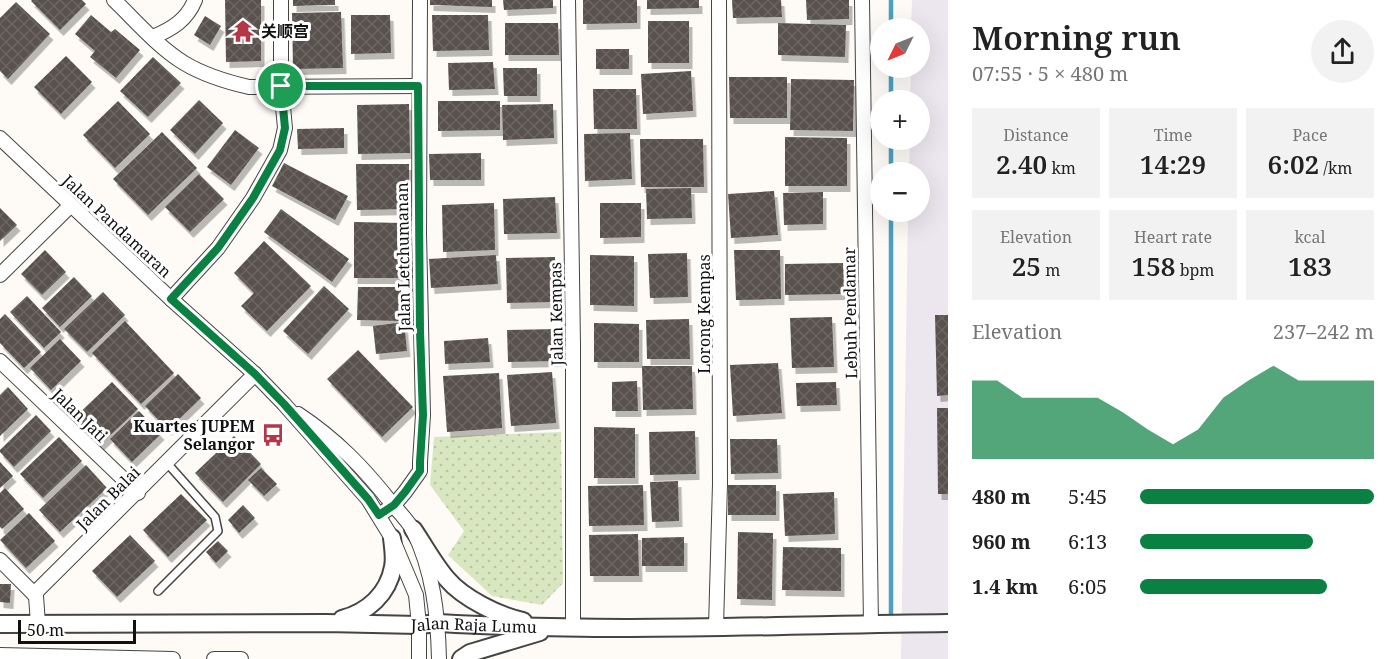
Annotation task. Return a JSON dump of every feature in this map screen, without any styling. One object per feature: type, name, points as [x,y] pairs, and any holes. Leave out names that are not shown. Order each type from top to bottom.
[{"type":"street","points":[[114,0],[183,62],[225,81],[249,87],[418,86]]},
{"type":"street","points":[[153,37],[183,21],[195,0]]},
{"type":"street","points":[[171,299],[218,248],[253,198],[280,150],[285,128],[281,86],[281,0]]},
{"type":"street","name":"Jalan Letchumanan","points":[[379,515],[394,505],[420,471],[423,415],[418,86],[420,0]]},
{"type":"street","name":"Jalan Kempas","points":[[568,0],[573,345],[573,628]]},
{"type":"street","name":"Lorong Kempas","points":[[716,627],[720,484],[719,0]]},
{"type":"street","name":"Lebuh Pendamar","points":[[862,0],[871,625]]},
{"type":"street","name":"Jalan Pandamaran","points":[[0,138],[171,299],[255,374],[368,499],[393,538],[416,595],[419,659]]},
{"type":"street","points":[[0,275],[71,205]]},
{"type":"street","name":"Jalan Jati","points":[[0,361],[138,492]]},
{"type":"street","name":"Jalan Balai","points":[[34,594],[255,374]]},
{"type":"street","points":[[284,404],[342,446],[369,474],[412,529],[447,580],[506,617],[552,628]]},
{"type":"street","points":[[412,529],[429,573],[439,623],[439,659]]},
{"type":"street","points":[[326,623],[367,610],[386,588],[394,565],[393,538]]},
{"type":"street","points":[[0,560],[34,594],[39,624]]},
{"type":"street","name":"Jalan Raja Lumu","points":[[0,624],[419,625],[439,623],[573,628],[948,623]]},
{"type":"street","points":[[461,659],[470,653],[552,628]]},
{"type":"street","points":[[0,655],[173,659]]},
{"type":"street","points":[[214,659],[241,659]]},
{"type":"lane","points":[[158,591],[218,531],[215,517],[167,463]]},
{"type":"shaded area","points":[[912,0],[948,0],[948,659],[901,659],[908,222],[930,222],[930,162],[909,162],[910,150],[930,150],[930,90],[910,90],[911,78],[930,78],[930,18],[911,18]]},
{"type":"green space","points":[[561,432],[563,583],[542,605],[492,596],[448,555],[464,531],[430,485],[434,437]]},
{"type":"building","points":[[32,0],[82,0],[86,4],[60,30]]},
{"type":"building","name":"关顺宫","points":[[225,0],[261,0],[261,61],[226,62]]},
{"type":"building","points":[[293,0],[335,0],[335,5],[293,6]]},
{"type":"building","points":[[430,0],[492,0],[492,7],[430,5]]},
{"type":"building","points":[[503,0],[553,0],[553,8],[504,10]]},
{"type":"building","points":[[583,0],[637,0],[637,23],[583,24]]},
{"type":"building","points":[[647,0],[699,0],[699,8],[647,9]]},
{"type":"building","points":[[732,0],[781,0],[782,17],[733,18]]},
{"type":"building","points":[[806,0],[849,0],[849,19],[807,20]]},
{"type":"building","points":[[16,2],[50,34],[8,79],[0,71],[0,18]]},
{"type":"building","points":[[341,12],[343,68],[293,69],[292,13]]},
{"type":"building","points":[[91,15],[111,32],[115,29],[140,50],[116,78],[90,57],[95,51],[75,34]]},
{"type":"building","points":[[351,15],[390,15],[391,53],[351,54]]},
{"type":"building","points":[[432,15],[488,15],[489,50],[433,51]]},
{"type":"building","points":[[205,16],[221,26],[210,45],[194,35]]},
{"type":"building","points":[[648,21],[689,21],[689,63],[648,63]]},
{"type":"building","points":[[505,23],[558,23],[559,55],[505,55]]},
{"type":"building","points":[[778,23],[846,25],[845,57],[778,55]]},
{"type":"building","points":[[596,49],[629,49],[629,69],[596,69]]},
{"type":"building","points":[[66,56],[92,82],[61,114],[34,87]]},
{"type":"building","points":[[153,57],[181,83],[148,117],[120,91]]},
{"type":"building","points":[[493,62],[495,89],[449,90],[448,63]]},
{"type":"building","points":[[503,68],[537,68],[537,96],[504,96]]},
{"type":"building","points":[[691,71],[693,111],[643,114],[641,74]]},
{"type":"building","points":[[729,77],[787,77],[787,118],[730,118]]},
{"type":"building","points":[[791,79],[854,80],[853,131],[790,130]]},
{"type":"building","points":[[593,89],[636,89],[637,129],[594,129]]},
{"type":"building","points":[[199,100],[223,123],[195,154],[170,130]]},
{"type":"building","points":[[118,101],[150,134],[115,168],[83,135]]},
{"type":"building","points":[[438,101],[500,101],[500,130],[438,131]]},
{"type":"building","points":[[409,104],[410,153],[358,154],[357,105]]},
{"type":"building","points":[[553,104],[554,138],[503,140],[502,105]]},
{"type":"building","points":[[344,128],[344,148],[298,149],[297,129]]},
{"type":"building","points":[[235,130],[259,148],[231,185],[207,167]]},
{"type":"building","points":[[162,132],[197,168],[148,215],[113,179]]},
{"type":"building","points":[[630,133],[632,179],[585,181],[584,134]]},
{"type":"building","points":[[785,137],[847,138],[847,186],[785,186]]},
{"type":"building","points":[[640,139],[703,139],[704,187],[641,187]]},
{"type":"building","points":[[481,153],[481,180],[430,180],[429,154]]},
{"type":"building","points":[[284,163],[348,196],[335,220],[272,186]]},
{"type":"building","points":[[356,164],[409,164],[409,209],[357,210]]},
{"type":"building","points":[[199,174],[224,199],[190,232],[165,207]]},
{"type":"building","points":[[691,188],[692,218],[647,219],[646,189]]},
{"type":"building","points":[[774,191],[778,235],[731,238],[728,194]]},
{"type":"building","points":[[823,192],[823,224],[784,225],[783,193]]},
{"type":"building","points":[[555,197],[557,233],[504,234],[503,199]]},
{"type":"building","points":[[494,203],[495,250],[443,252],[442,205]]},
{"type":"building","points":[[600,203],[641,203],[641,237],[600,238]]},
{"type":"building","points":[[0,208],[17,225],[0,241]]},
{"type":"building","points":[[281,209],[349,259],[332,282],[264,232]]},
{"type":"building","points":[[354,222],[403,223],[403,278],[354,278]]},
{"type":"building","points":[[264,241],[311,286],[267,331],[241,306],[254,293],[234,273]]},
{"type":"building","points":[[45,250],[66,272],[42,295],[21,274]]},
{"type":"building","points":[[734,250],[780,250],[781,299],[736,300]]},
{"type":"building","points":[[687,253],[688,297],[650,298],[648,254]]},
{"type":"building","points":[[496,255],[498,284],[431,288],[429,259]]},
{"type":"building","points":[[590,255],[634,256],[634,306],[590,305]]},
{"type":"building","points":[[555,257],[556,302],[507,303],[506,258]]},
{"type":"building","points":[[843,263],[844,294],[785,295],[785,264]]},
{"type":"building","points":[[74,277],[92,296],[60,327],[42,308]]},
{"type":"building","points":[[324,286],[349,309],[308,354],[283,331]]},
{"type":"building","points":[[358,287],[401,287],[401,321],[357,320]]},
{"type":"building","points":[[103,292],[125,315],[87,352],[64,329]]},
{"type":"building","points":[[27,296],[61,332],[44,348],[10,312]]},
{"type":"building","points":[[5,314],[41,352],[24,368],[0,343],[0,319]]},
{"type":"building","points":[[935,315],[948,315],[948,395],[937,396]]},
{"type":"building","points":[[832,317],[834,367],[792,368],[790,318]]},
{"type":"building","points":[[689,319],[690,359],[647,359],[646,320]]},
{"type":"building","points":[[125,321],[174,373],[141,404],[92,353]]},
{"type":"building","points":[[404,322],[407,351],[376,354],[373,326]]},
{"type":"building","points":[[594,323],[639,324],[639,362],[594,362]]},
{"type":"building","points":[[558,329],[559,361],[508,362],[507,330]]},
{"type":"building","points":[[488,338],[490,362],[445,364],[444,341]]},
{"type":"building","points":[[60,339],[81,361],[51,390],[30,368]]},
{"type":"building","points":[[358,350],[413,407],[382,437],[327,379]]},
{"type":"building","points":[[778,363],[782,413],[733,416],[730,365]]},
{"type":"building","points":[[642,366],[692,366],[693,409],[643,410]]},
{"type":"building","points":[[552,372],[556,423],[511,426],[507,375]]},
{"type":"building","points":[[499,373],[502,428],[447,432],[443,376]]},
{"type":"building","points":[[178,374],[201,398],[168,430],[145,406]]},
{"type":"building","points":[[637,381],[638,411],[612,411],[612,382]]},
{"type":"building","points":[[112,382],[138,409],[99,446],[73,419]]},
{"type":"building","points":[[836,382],[837,405],[797,406],[796,383]]},
{"type":"building","points":[[8,387],[28,409],[0,436],[0,395]]},
{"type":"building","points":[[937,408],[948,408],[948,494],[938,494]]},
{"type":"building","points":[[139,411],[161,434],[132,462],[110,439]]},
{"type":"building","points":[[36,415],[51,431],[14,467],[0,450]]},
{"type":"building","points":[[594,427],[635,428],[635,478],[594,478]]},
{"type":"building","points":[[695,431],[696,474],[650,475],[649,432]]},
{"type":"building","points":[[234,436],[261,464],[223,502],[195,473]]},
{"type":"building","points":[[59,437],[82,461],[43,498],[20,474]]},
{"type":"building","points":[[730,439],[777,439],[778,473],[731,474]]},
{"type":"building","points":[[0,462],[13,476],[0,488]]},
{"type":"building","points":[[86,465],[107,488],[60,532],[39,510]]},
{"type":"building","points":[[261,468],[277,484],[264,496],[248,480]]},
{"type":"building","points":[[678,481],[679,521],[652,522],[650,482]]},
{"type":"building","points":[[643,485],[644,525],[589,526],[588,486]]},
{"type":"building","points":[[728,485],[776,485],[776,515],[728,515]]},
{"type":"building","points":[[5,488],[24,509],[2,529],[0,527],[0,493]]},
{"type":"building","points":[[834,492],[835,534],[785,536],[783,494]]},
{"type":"building","points":[[181,494],[207,520],[168,557],[143,530]]},
{"type":"building","points":[[243,505],[255,518],[239,533],[228,520]]},
{"type":"building","points":[[29,513],[55,541],[26,568],[0,540]]},
{"type":"building","points":[[738,532],[773,533],[772,600],[737,599]]},
{"type":"building","points":[[638,534],[639,576],[590,576],[589,535]]},
{"type":"building","points":[[130,535],[155,561],[117,597],[92,571]]},
{"type":"building","points":[[684,537],[684,566],[642,566],[642,538]]},
{"type":"building","points":[[218,541],[228,551],[216,563],[206,552]]},
{"type":"building","points":[[783,547],[841,548],[841,591],[782,590]]},
{"type":"building","points":[[0,584],[11,584],[10,603],[0,602]]},
{"type":"waterway","points":[[891,0],[891,18]]},
{"type":"waterway","points":[[891,78],[891,90]]},
{"type":"waterway","points":[[891,150],[891,162]]},
{"type":"waterway","points":[[891,222],[891,615]]},
{"type":"place","name":"关顺宫","points":[[243,31]]},
{"type":"place","name":"Kuartes JUPEM Selangor","points":[[273,435]]},
{"type":"route","points":[[281,86],[418,86],[423,415],[420,471],[394,505],[379,515],[368,499],[331,460],[284,404],[255,374],[171,299],[218,248],[253,198],[280,150],[285,128],[281,86]]}]
